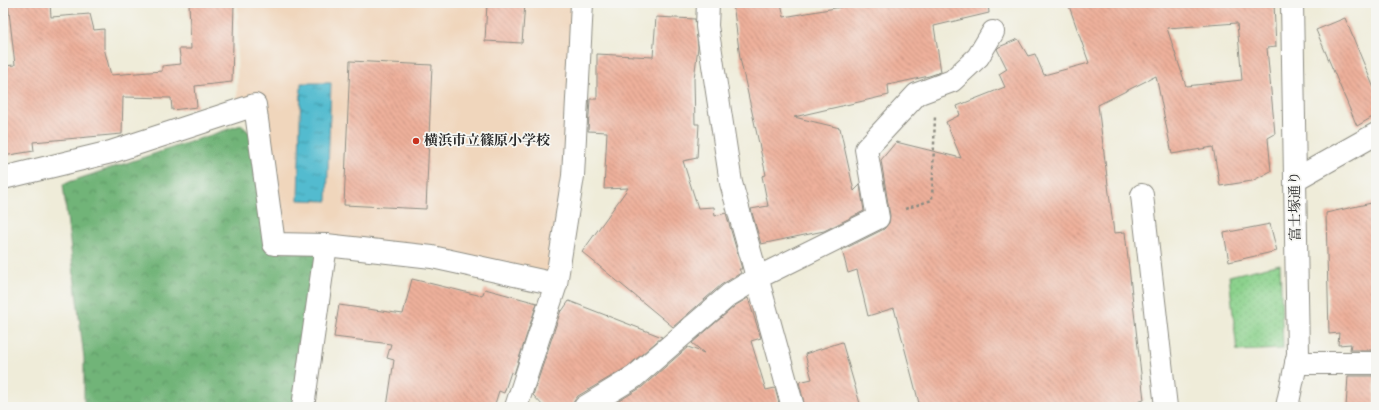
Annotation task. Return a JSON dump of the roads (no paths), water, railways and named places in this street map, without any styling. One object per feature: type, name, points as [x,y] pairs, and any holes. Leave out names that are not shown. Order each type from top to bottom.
[{"type":"street","points":[[516,407],[556,284],[573,176],[582,3]]},
{"type":"street","points":[[708,3],[707,26],[730,183],[793,407]]},
{"type":"street","name":"富士塚通り","points":[[1287,407],[1298,354],[1292,3]]},
{"type":"street","points":[[585,407],[634,377],[729,295],[757,278],[878,218],[866,149],[918,94],[952,81],[978,57],[993,32]]},
{"type":"street","points":[[3,178],[111,152],[255,106],[274,244],[326,245],[432,257],[556,284]]},
{"type":"street","points":[[1296,179],[1376,134]]},
{"type":"street","points":[[1142,195],[1166,407]]},
{"type":"street","points":[[303,407],[326,245]]},
{"type":"street","points":[[1296,363],[1376,363]]},
{"type":"water","points":[[301,83],[331,83],[327,201],[298,200]]},
{"type":"place","name":"横浜市立篠原小学校","points":[[416,141]]}]
